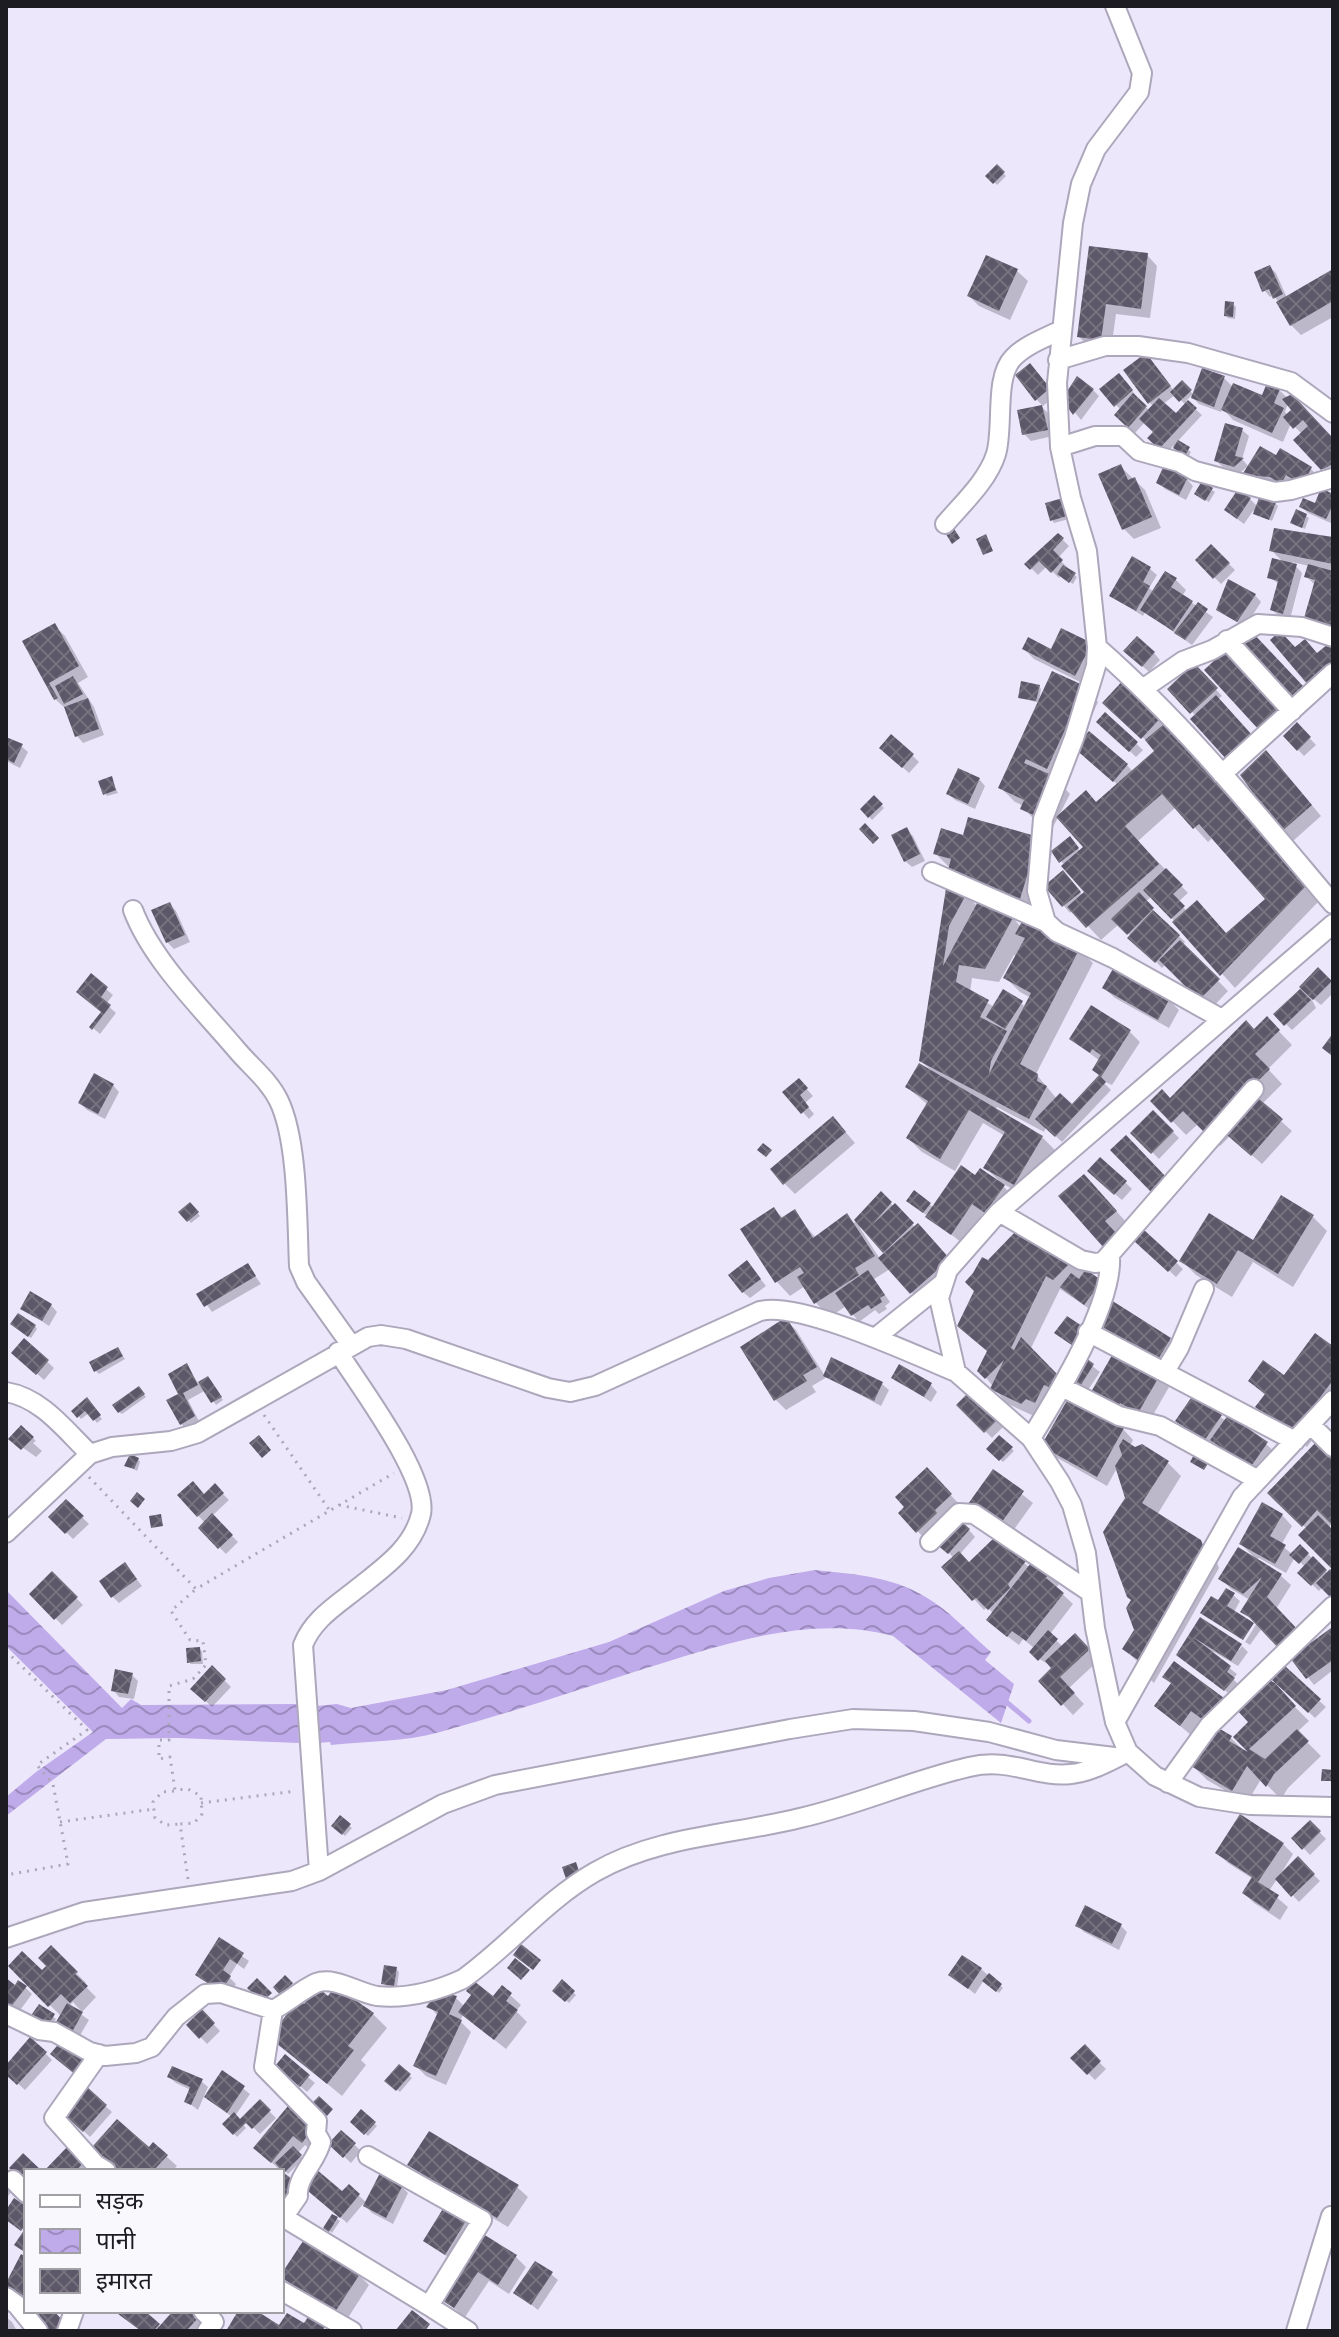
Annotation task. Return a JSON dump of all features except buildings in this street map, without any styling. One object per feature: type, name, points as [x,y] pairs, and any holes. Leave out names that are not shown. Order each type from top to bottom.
[{"type":"street","points":[[1046,922],[1037,891],[1043,819],[1087,695],[1096,666],[1097,647],[1087,551],[1060,447],[1058,360],[1073,223],[1081,184],[1096,149],[1139,92],[1142,73],[1115,6]]},
{"type":"street","points":[[945,524],[990,469],[997,452],[1004,373],[1011,359],[1061,330]]},
{"type":"street","points":[[1058,360],[1105,346],[1138,346],[1188,353],[1291,382],[1333,413]]},
{"type":"street","points":[[1060,447],[1095,436],[1123,436],[1139,451],[1179,462],[1195,471],[1275,492],[1333,478]]},
{"type":"street","points":[[1144,688],[1183,661],[1258,624],[1302,627],[1333,637]]},
{"type":"street","points":[[1227,640],[1292,711]]},
{"type":"street","points":[[1097,647],[1144,688],[1333,904]]},
{"type":"street","points":[[1222,774],[1333,673]]},
{"type":"street","points":[[932,872],[1046,922],[1057,932],[1113,958],[1222,1019]]},
{"type":"street","points":[[133,910],[144,934],[163,962],[265,1080],[280,1102],[289,1138],[299,1266],[409,1464],[422,1496],[422,1513],[404,1549],[317,1620],[308,1632],[302,1658],[319,1871]]},
{"type":"street","points":[[875,1338],[942,1284],[957,1258],[999,1212],[1333,924]]},
{"type":"street","points":[[999,1212],[1081,1260],[1103,1262],[1254,1089]]},
{"type":"street","points":[[1031,1438],[1062,1387],[1088,1332],[1111,1273],[1110,1257]]},
{"type":"street","points":[[942,1284],[940,1312],[956,1372]]},
{"type":"street","points":[[1165,1371],[1179,1348],[1204,1289]]},
{"type":"street","points":[[6,1533],[84,1460],[112,1447],[185,1437],[214,1426],[344,1348],[368,1337],[394,1335],[548,1388],[570,1392],[595,1386],[770,1309],[791,1310],[875,1338],[956,1372],[1031,1438],[1060,1482],[1080,1527],[1095,1628],[1122,1755]]},
{"type":"street","points":[[1088,1332],[1295,1441]]},
{"type":"street","points":[[1062,1387],[1119,1416],[1160,1426],[1258,1480]]},
{"type":"street","points":[[6,1392],[21,1395],[39,1405],[84,1460]]},
{"type":"street","points":[[1115,1722],[1242,1497],[1333,1400]]},
{"type":"street","points":[[1311,1425],[1333,1447]]},
{"type":"street","points":[[930,1542],[959,1513],[974,1514],[1090,1592]]},
{"type":"street","points":[[1168,1783],[1209,1726],[1333,1606]]},
{"type":"street","points":[[6,1938],[84,1912],[279,1884],[319,1871],[423,1814],[495,1785],[853,1719],[953,1726],[1056,1750],[1122,1755],[1168,1783],[1199,1797],[1221,1802],[1333,1807]]},
{"type":"street","points":[[284,2215],[298,2196],[297,2187],[319,2151],[321,2142],[316,2133],[317,2121],[264,2067],[273,2010],[316,1983],[329,1981],[378,1996],[418,1994],[445,1987],[463,1979],[486,1962],[594,1872],[640,1852],[714,1834],[802,1818],[971,1766],[1011,1764],[1054,1774],[1069,1774],[1084,1772],[1122,1755]]},
{"type":"street","points":[[6,2014],[39,2030],[54,2032],[99,2054],[136,2053],[152,2047],[176,2017],[205,1994],[221,1993],[273,2010]]},
{"type":"street","points":[[99,2054],[54,2118],[103,2169]]},
{"type":"street","points":[[368,2156],[482,2220],[429,2306]]},
{"type":"street","points":[[1296,2331],[1331,2216]]},
{"type":"street","points":[[284,2219],[468,2331]]},
{"type":"street","points":[[284,2292],[352,2331]]},
{"type":"street","points":[[6,2297],[17,2305],[38,2331]]},
{"type":"path","points":[[255,1401],[330,1511]]},
{"type":"path","points":[[84,1460],[196,1589]]},
{"type":"path","points":[[175,1790],[170,1757],[159,1759],[159,1740],[169,1740],[169,1686],[193,1679],[206,1665],[203,1641],[190,1640],[171,1611],[196,1589],[409,1464]]},
{"type":"path","points":[[339,1505],[418,1522]]},
{"type":"path","points":[[6,1651],[87,1730],[37,1765],[51,1782],[68,1864],[6,1875]]},
{"type":"path","points":[[201,1803],[313,1788]]},
{"type":"path","points":[[188,1789],[201,1796],[202,1814],[194,1823],[166,1825],[155,1818],[153,1802],[162,1792],[175,1790],[188,1789]]},
{"type":"path","points":[[60,1822],[154,1809]]},
{"type":"path","points":[[180,1824],[190,1896]]},
{"type":"water","points":[[815,1570],[871,1577],[898,1584],[924,1596],[950,1615],[991,1652],[985,1660],[1014,1684],[1001,1723],[893,1636],[829,1628],[796,1630],[731,1643],[427,1735],[331,1745],[330,1742],[318,1743],[316,1706],[337,1704],[351,1708],[447,1690],[609,1642],[724,1591],[769,1578]]},
{"type":"water","points":[[6,1590],[122,1708],[131,1699],[141,1705],[297,1704],[299,1743],[179,1738],[106,1739],[6,1816],[6,1797],[93,1732],[6,1646]]},
{"type":"waterway","points":[[1004,1700],[1029,1721]]}]
